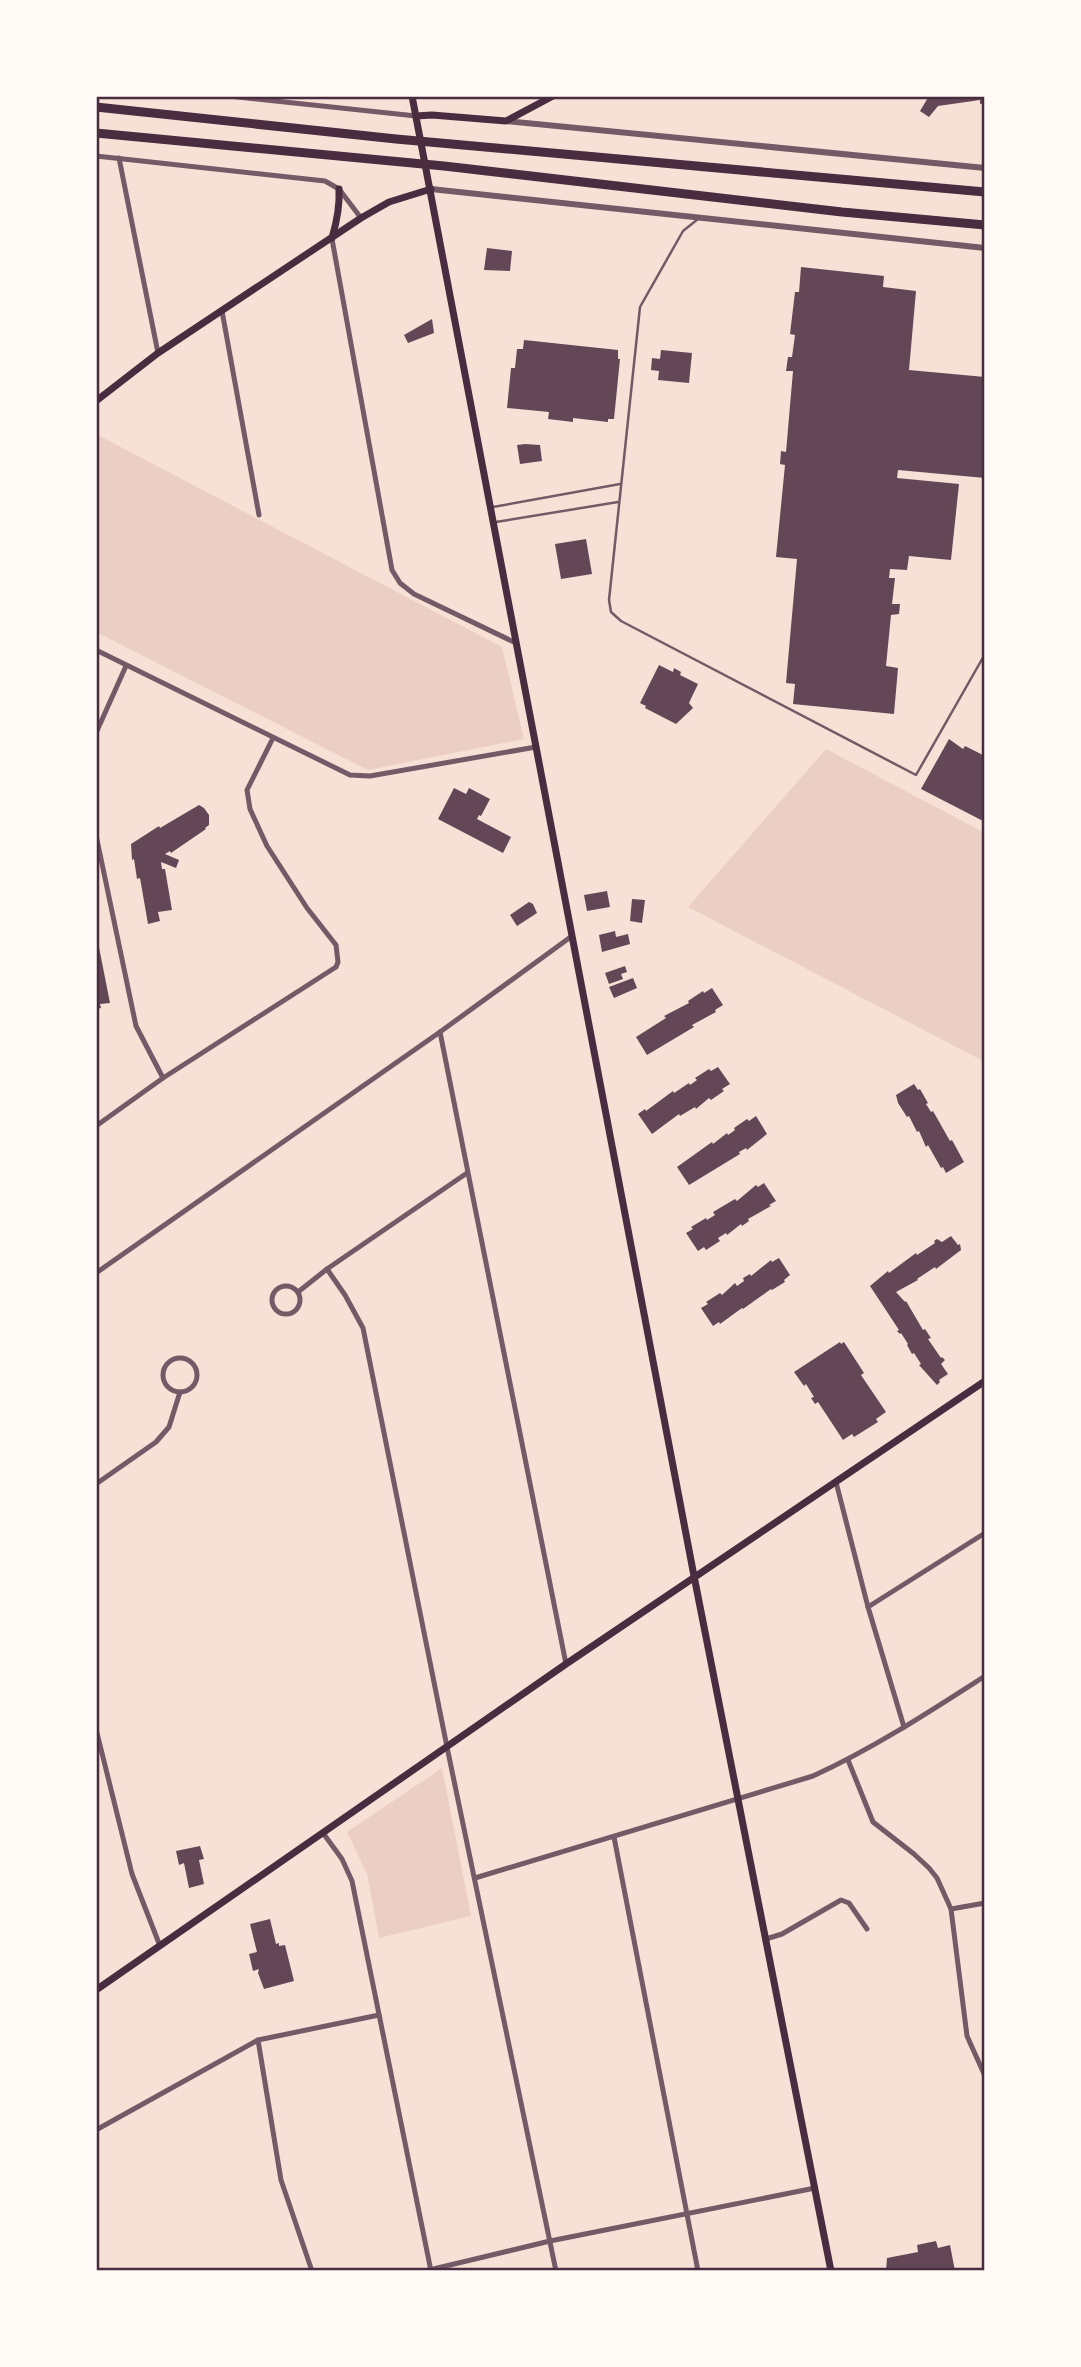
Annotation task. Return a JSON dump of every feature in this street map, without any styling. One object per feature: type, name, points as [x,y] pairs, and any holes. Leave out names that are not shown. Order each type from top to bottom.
[{"type":"highway","points":[[96,100],[128,110]]},
{"type":"highway","points":[[96,107],[397,139],[985,192]]},
{"type":"highway","points":[[96,133],[444,166],[842,212],[985,225]]},
{"type":"main road","points":[[412,96],[694,1577],[831,2271]]},
{"type":"main road","points":[[416,116],[506,121],[553,96]]},
{"type":"main road","points":[[332,239],[338,220],[339,189]]},
{"type":"main road","points":[[96,401],[158,353],[361,218],[390,202],[431,189]]},
{"type":"main road","points":[[96,1990],[566,1664],[985,1381]]},
{"type":"street","points":[[229,96],[416,116]]},
{"type":"street","points":[[506,121],[985,168]]},
{"type":"street","points":[[96,156],[325,181],[339,189],[361,218]]},
{"type":"street","points":[[120,158],[158,353]]},
{"type":"street","points":[[431,189],[985,248]]},
{"type":"street","points":[[332,239],[391,570],[400,583],[414,594],[516,643]]},
{"type":"street","points":[[222,311],[259,515]]},
{"type":"street","points":[[96,650],[350,775],[370,776],[536,747]]},
{"type":"street","points":[[96,733],[126,666]]},
{"type":"street","points":[[96,1126],[163,1078],[336,967],[336,945],[307,908],[267,846],[250,809],[247,790],[273,738]]},
{"type":"street","points":[[96,835],[136,1026],[163,1078]]},
{"type":"street","points":[[96,1273],[572,936]]},
{"type":"street","points":[[440,1032],[566,1664]]},
{"type":"street","points":[[298,1292],[327,1269],[467,1173]]},
{"type":"street","points":[[327,1269],[363,1328],[556,2271]]},
{"type":"street","points":[[285,1286],[298,1292],[299,1304],[294,1311],[282,1313],[275,1307],[272,1298],[277,1290],[285,1286]]},
{"type":"street","points":[[181,1358],[195,1367],[197,1379],[191,1388],[180,1392],[166,1385],[163,1375],[167,1365],[181,1358]]},
{"type":"street","points":[[96,1484],[156,1442],[169,1427],[180,1392]]},
{"type":"street","points":[[836,1482],[868,1607],[904,1727]]},
{"type":"street","points":[[868,1607],[985,1532]]},
{"type":"street","points":[[475,1878],[813,1776],[848,1760],[985,1676]]},
{"type":"street","points":[[96,1730],[132,1874],[160,1945]]},
{"type":"street","points":[[848,1760],[873,1822],[929,1868],[937,1878],[951,1909],[967,2036],[985,2076]]},
{"type":"street","points":[[324,1833],[342,1859],[352,1881],[429,2270],[550,2241],[815,2188]]},
{"type":"street","points":[[614,1837],[698,2271]]},
{"type":"street","points":[[766,1939],[782,1934],[841,1900],[849,1903],[867,1929]]},
{"type":"street","points":[[951,1909],[985,1903]]},
{"type":"street","points":[[96,2130],[258,2039],[379,2015]]},
{"type":"street","points":[[258,2039],[281,2180],[312,2271]]},
{"type":"lane","points":[[701,218],[683,231],[640,307],[609,606],[615,617],[916,775],[985,653]]},
{"type":"lane","points":[[490,508],[620,484]]},
{"type":"lane","points":[[493,523],[619,502]]},
{"type":"shaded area","points":[[96,434],[502,647],[524,739],[368,770],[96,632]]},
{"type":"shaded area","points":[[826,749],[985,833],[985,1062],[688,907]]},
{"type":"shaded area","points":[[442,1768],[471,1916],[379,1938],[367,1874],[347,1832]]},
{"type":"building","points":[[929,96],[985,96],[985,103],[980,104],[980,100],[938,106],[929,117],[920,111]]},
{"type":"building","points":[[487,248],[512,251],[510,271],[484,270]]},
{"type":"building","points":[[801,267],[884,276],[883,287],[916,291],[909,370],[985,377],[985,478],[898,470],[897,478],[959,484],[951,560],[909,556],[907,570],[890,569],[889,578],[895,578],[892,604],[900,604],[899,614],[891,615],[886,666],[898,668],[894,714],[793,704],[795,684],[786,683],[797,559],[776,557],[785,465],[780,464],[781,451],[786,452],[793,371],[786,371],[788,357],[792,357],[795,335],[790,334]]},
{"type":"building","points":[[432,319],[434,333],[408,343],[404,335]]},
{"type":"building","points":[[524,340],[618,350],[620,359],[614,419],[608,419],[608,422],[573,418],[573,422],[548,419],[549,412],[507,408],[511,368],[515,368],[517,349],[523,349]]},
{"type":"building","points":[[661,350],[692,353],[689,383],[658,380],[659,371],[651,370],[652,358],[660,359]]},
{"type":"building","points":[[517,445],[540,445],[542,461],[520,464]]},
{"type":"building","points":[[586,539],[592,574],[561,579],[555,544]]},
{"type":"building","points":[[659,665],[673,672],[674,668],[681,672],[680,675],[698,684],[689,703],[693,708],[676,724],[640,703]]},
{"type":"building","points":[[949,739],[963,749],[965,746],[985,756],[985,822],[921,789]]},
{"type":"building","points":[[454,788],[466,794],[469,788],[490,799],[477,819],[511,837],[503,853],[438,819]]},
{"type":"building","points":[[199,805],[209,815],[209,825],[171,853],[170,851],[165,854],[179,860],[176,868],[161,862],[162,869],[165,869],[172,910],[158,912],[160,921],[148,924],[140,878],[137,879],[134,859],[132,860],[131,844]]},
{"type":"building","points":[[607,891],[610,907],[587,911],[584,895]]},
{"type":"building","points":[[632,899],[645,900],[642,923],[630,921]]},
{"type":"building","points":[[529,902],[537,913],[517,926],[510,915]]},
{"type":"building","points":[[615,931],[616,937],[628,934],[630,944],[602,952],[599,935]]},
{"type":"building","points":[[96,932],[110,1003],[100,1004],[101,1008],[96,1009]]},
{"type":"building","points":[[625,966],[627,972],[621,974],[623,979],[609,984],[605,973]]},
{"type":"building","points":[[633,978],[637,988],[614,998],[609,987]]},
{"type":"building","points":[[712,988],[723,1005],[692,1025],[694,1027],[647,1055],[636,1037],[666,1018],[664,1016]]},
{"type":"building","points":[[718,1067],[730,1084],[722,1089],[724,1091],[711,1100],[709,1098],[696,1109],[695,1107],[680,1116],[679,1114],[652,1134],[638,1114],[673,1091],[674,1093],[689,1083],[690,1085],[697,1080],[695,1078],[709,1069],[711,1071]]},
{"type":"building","points":[[914,1084],[920,1089],[928,1103],[926,1104],[964,1162],[946,1173],[898,1103],[896,1095]]},
{"type":"building","points":[[756,1116],[767,1134],[747,1150],[746,1148],[739,1152],[740,1154],[689,1185],[677,1167],[712,1142],[713,1144],[727,1133],[728,1135],[747,1119],[749,1121]]},
{"type":"building","points":[[764,1183],[776,1201],[742,1226],[741,1224],[727,1235],[726,1233],[718,1238],[720,1241],[706,1250],[704,1247],[698,1251],[686,1233],[693,1229],[691,1227],[715,1215],[713,1212],[735,1199],[737,1201],[756,1185],[758,1187]]},
{"type":"building","points":[[951,1236],[960,1244],[961,1250],[936,1269],[935,1267],[896,1292],[906,1301],[923,1330],[925,1329],[931,1338],[928,1339],[945,1360],[941,1364],[948,1374],[939,1380],[937,1385],[919,1365],[921,1364],[870,1286],[888,1271],[889,1273],[935,1243],[937,1239],[942,1242]]},
{"type":"building","points":[[779,1258],[790,1275],[785,1282],[713,1326],[701,1308],[708,1304],[706,1302],[720,1293],[722,1295],[735,1283],[737,1286],[744,1281],[743,1278],[750,1274],[751,1276],[771,1260],[772,1262]]},
{"type":"building","points":[[844,1342],[864,1373],[861,1375],[886,1412],[876,1419],[878,1422],[854,1437],[852,1434],[843,1440],[818,1402],[815,1404],[811,1398],[814,1397],[806,1384],[804,1386],[794,1372]]},
{"type":"building","points":[[200,1846],[204,1859],[199,1860],[204,1884],[189,1888],[184,1863],[179,1865],[176,1851]]},
{"type":"building","points":[[270,1919],[276,1944],[285,1945],[294,1981],[264,1989],[259,1969],[253,1971],[249,1954],[257,1952],[250,1924]]},
{"type":"building","points":[[936,2241],[938,2248],[950,2245],[955,2271],[886,2271],[887,2258],[918,2252],[917,2245]]}]
